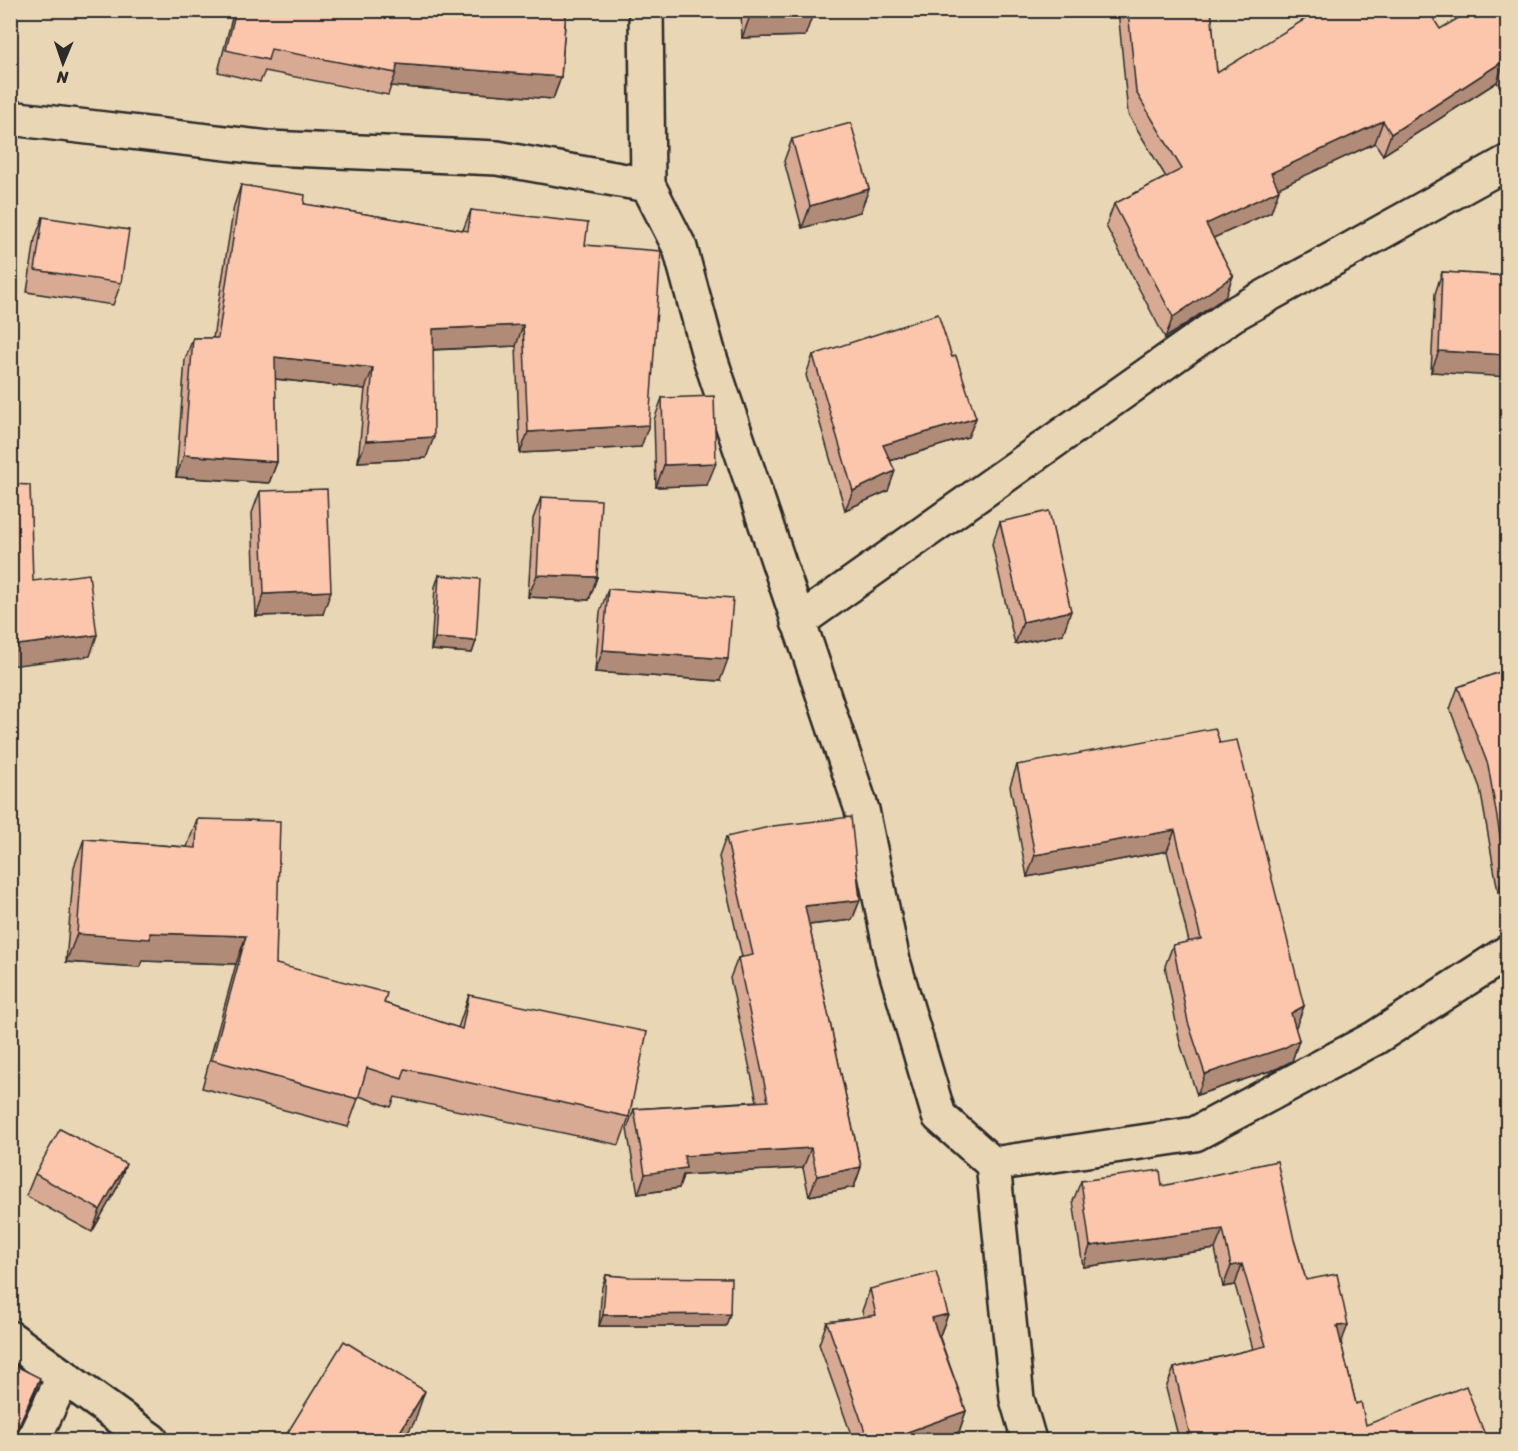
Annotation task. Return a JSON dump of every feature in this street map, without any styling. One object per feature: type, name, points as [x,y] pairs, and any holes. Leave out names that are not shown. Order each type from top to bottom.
[{"type":"street","points":[[646,10],[648,185],[680,248],[709,355],[862,810],[893,962],[939,1116],[993,1164],[1017,1399],[1029,1440]]},
{"type":"street","points":[[10,118],[269,148],[497,158],[648,185]]},
{"type":"street","points":[[798,622],[1232,315],[1508,162]]},
{"type":"street","points":[[993,1164],[1195,1134],[1375,1038],[1508,952]]},
{"type":"street","points":[[10,1338],[151,1440]]},
{"type":"street","points":[[33,1440],[64,1376]]},
{"type":"building","points":[[10,10],[14,10],[11,28],[10,28]]},
{"type":"building","points":[[236,10],[566,10],[561,77],[397,64],[396,73],[271,49],[268,60],[226,50]]},
{"type":"building","points":[[750,10],[813,10],[813,14],[750,16]]},
{"type":"building","points":[[1128,10],[1211,10],[1217,73],[1320,10],[1409,10],[1412,16],[1421,10],[1428,10],[1440,29],[1472,10],[1508,10],[1508,64],[1505,60],[1391,134],[1383,121],[1271,173],[1279,190],[1206,224],[1233,276],[1173,317],[1114,204],[1182,169],[1136,92]]},
{"type":"building","points":[[851,123],[869,189],[810,206],[792,139]]},
{"type":"building","points":[[241,185],[305,195],[304,204],[468,231],[471,210],[588,223],[585,245],[661,251],[649,425],[528,432],[523,325],[433,329],[434,437],[366,441],[373,368],[275,357],[277,462],[184,455],[193,338],[218,338]]},
{"type":"building","points":[[43,217],[129,230],[121,283],[35,270]]},
{"type":"building","points":[[1442,272],[1508,276],[1508,355],[1439,351]]},
{"type":"building","points":[[938,314],[952,357],[956,356],[976,418],[883,445],[895,471],[853,491],[813,355]]},
{"type":"building","points":[[714,396],[716,463],[664,465],[662,398]]},
{"type":"building","points":[[10,484],[30,485],[33,581],[89,574],[97,635],[10,646]]},
{"type":"building","points":[[327,489],[331,591],[264,594],[260,491]]},
{"type":"building","points":[[541,497],[601,500],[597,577],[537,575]]},
{"type":"building","points":[[1049,511],[1071,611],[1023,622],[1000,522]]},
{"type":"building","points":[[439,575],[480,579],[476,641],[435,638]]},
{"type":"building","points":[[608,589],[733,598],[728,659],[603,650]]},
{"type":"building","points":[[1508,669],[1508,870],[1506,870],[1488,765],[1458,687]]},
{"type":"building","points":[[1215,728],[1220,743],[1237,740],[1304,1006],[1291,1013],[1299,1040],[1284,1048],[1205,1074],[1188,1022],[1173,945],[1201,939],[1175,830],[1035,855],[1017,765]]},
{"type":"building","points":[[851,817],[860,900],[805,906],[861,1167],[817,1176],[811,1148],[684,1156],[686,1168],[645,1174],[634,1109],[768,1101],[738,958],[753,955],[726,837],[773,826]]},
{"type":"building","points":[[197,819],[280,821],[276,964],[387,993],[384,1003],[462,1029],[469,995],[647,1032],[629,1117],[405,1069],[402,1079],[367,1068],[358,1099],[212,1060],[246,936],[150,933],[150,939],[77,934],[84,839],[196,848]]},
{"type":"building","points":[[10,1125],[16,1129],[10,1136]]},
{"type":"building","points":[[60,1129],[126,1164],[100,1210],[35,1174]]},
{"type":"building","points":[[1277,1161],[1294,1240],[1306,1280],[1337,1274],[1348,1325],[1337,1326],[1356,1404],[1361,1402],[1366,1425],[1466,1386],[1487,1440],[1191,1440],[1174,1368],[1266,1346],[1242,1264],[1231,1266],[1223,1229],[1090,1246],[1081,1181],[1160,1170],[1162,1186]]},
{"type":"building","points":[[936,1272],[948,1314],[932,1318],[966,1411],[885,1440],[868,1440],[827,1322],[876,1315],[870,1289]]},
{"type":"building","points":[[606,1275],[731,1278],[730,1314],[603,1315]]},
{"type":"building","points":[[344,1341],[425,1391],[395,1440],[283,1440]]},
{"type":"building","points":[[10,1363],[40,1378],[12,1440],[10,1440]]}]
